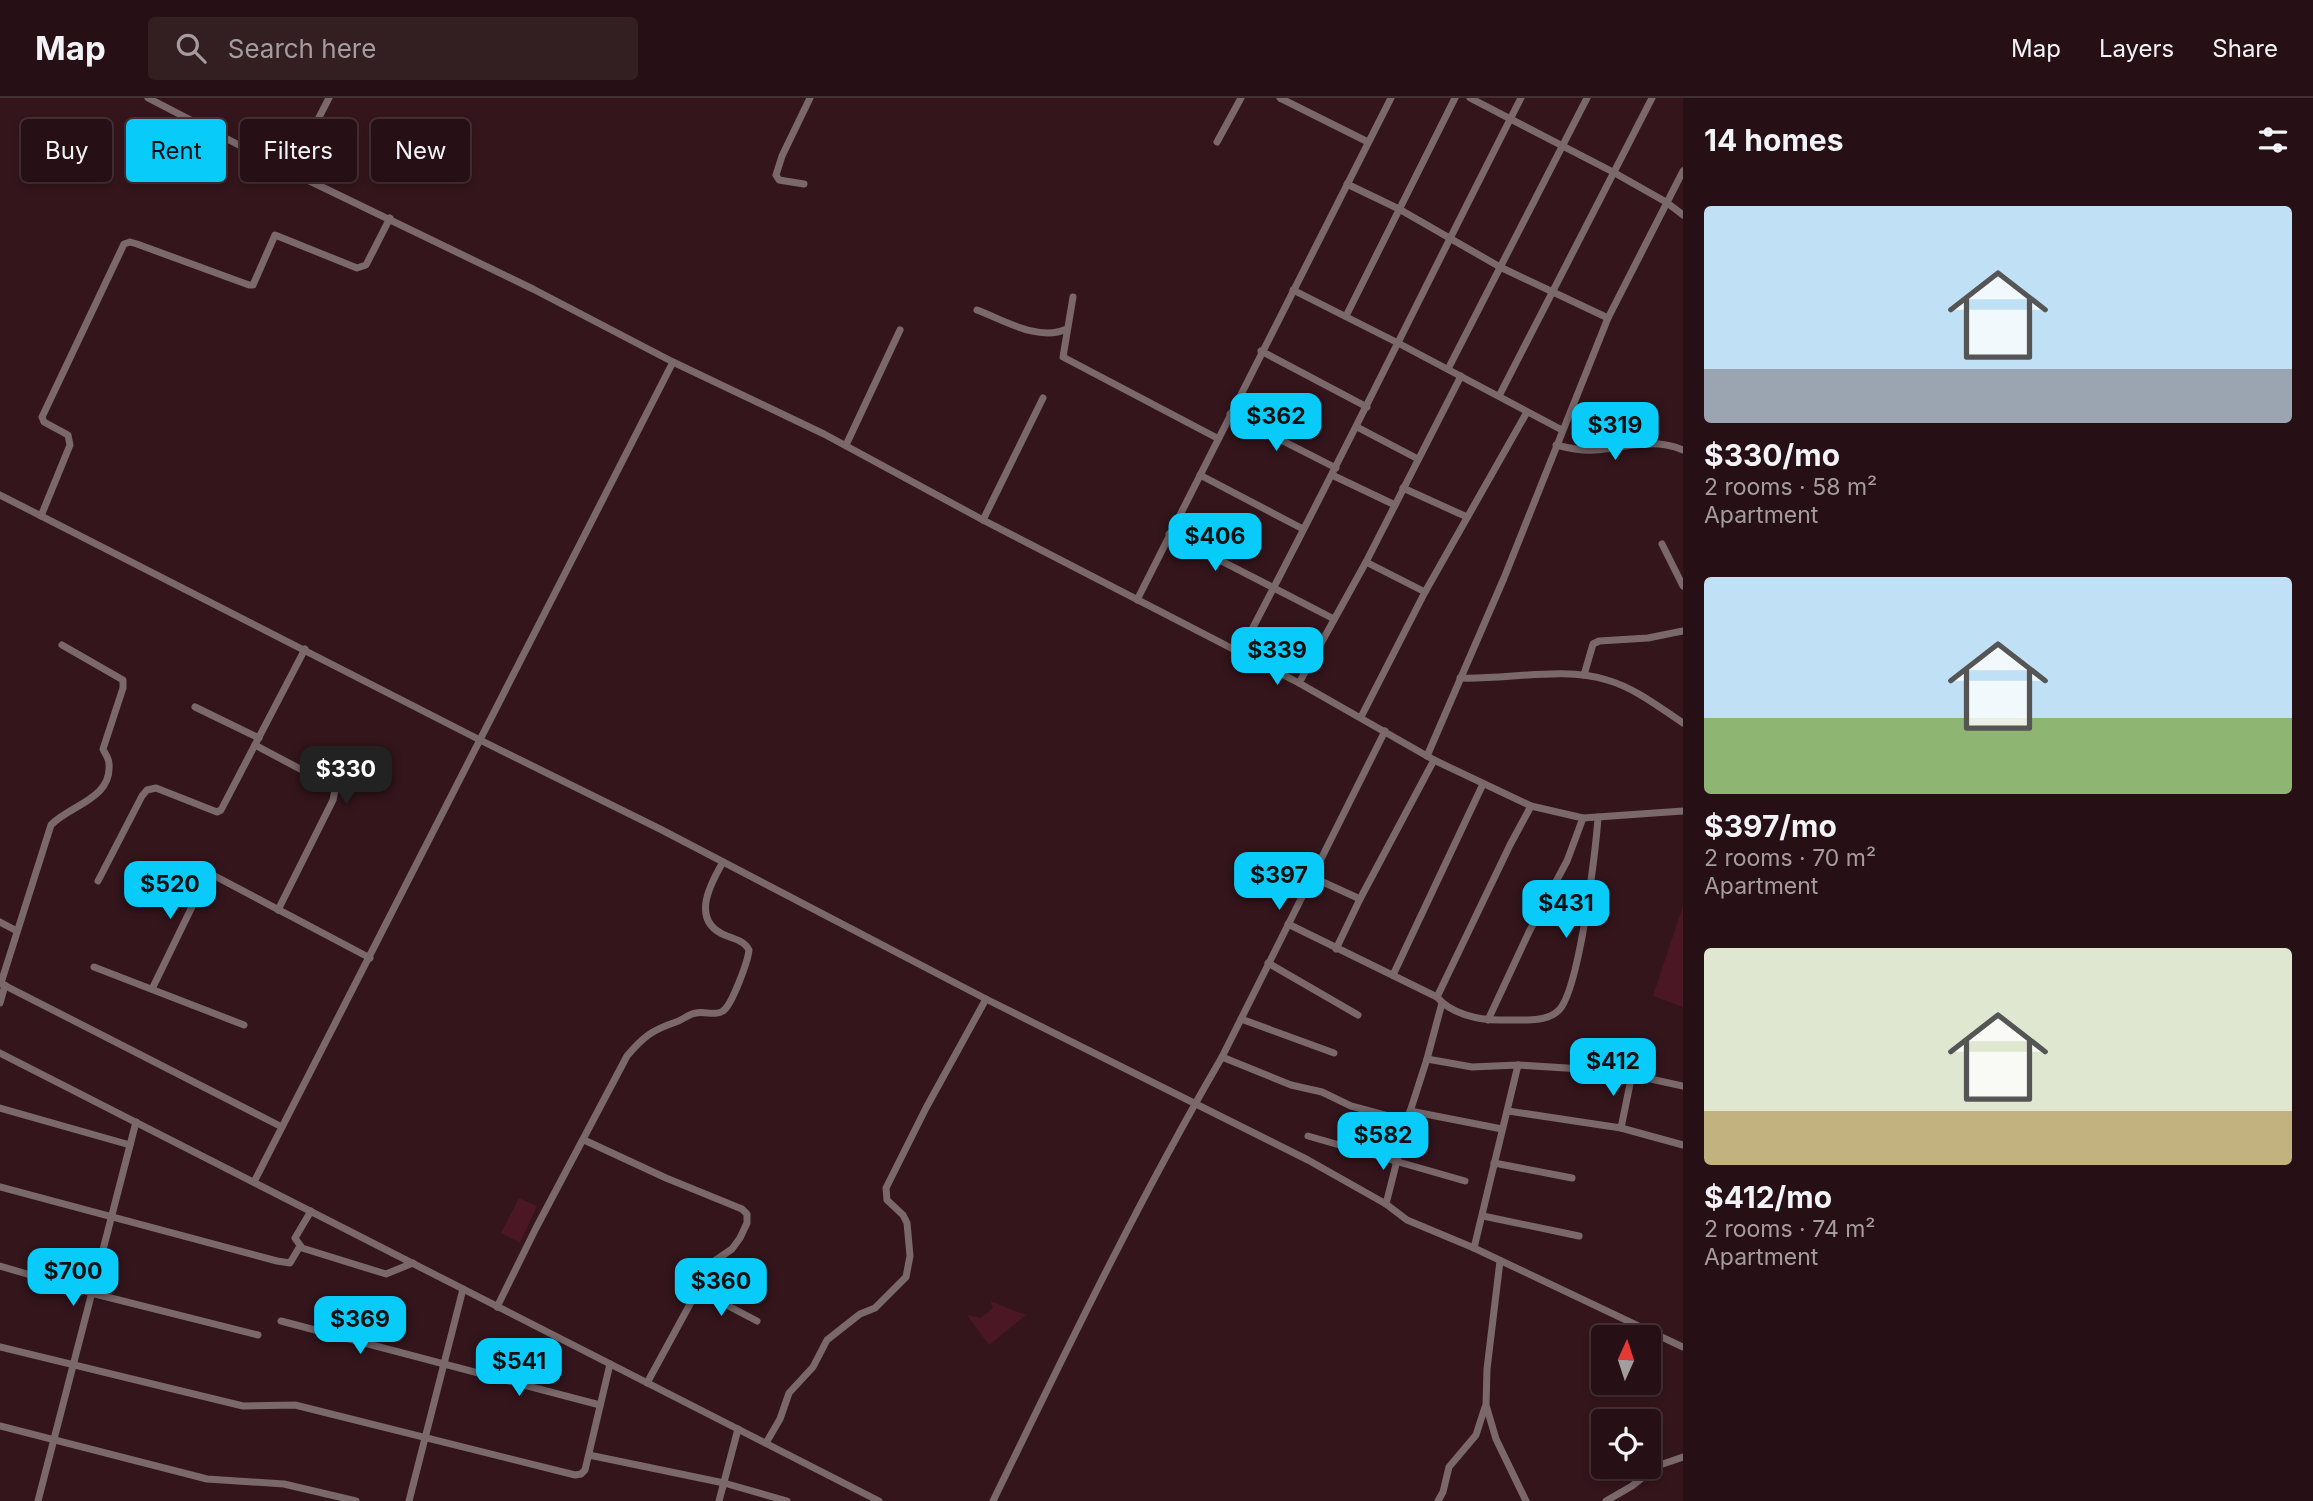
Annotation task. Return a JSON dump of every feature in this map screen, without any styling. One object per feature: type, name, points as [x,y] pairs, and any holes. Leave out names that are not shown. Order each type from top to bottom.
[{"type":"street","points":[[148,98],[240,146]]},
{"type":"street","points":[[318,119],[329,98]]},
{"type":"street","points":[[804,184],[779,180],[776,175],[782,156],[810,98]]},
{"type":"street","points":[[1217,142],[1241,98]]},
{"type":"street","points":[[1280,98],[1368,142]]},
{"type":"street","points":[[1137,600],[1391,98]]},
{"type":"street","points":[[1346,316],[1455,98]]},
{"type":"street","points":[[1470,98],[1564,145],[1666,202],[1683,215]]},
{"type":"street","points":[[1240,652],[1357,427],[1449,237],[1521,98]]},
{"type":"street","points":[[1448,369],[1587,98]]},
{"type":"street","points":[[1499,396],[1651,98]]},
{"type":"street","points":[[1336,949],[1431,758],[1460,678],[1504,578],[1608,318],[1683,171]]},
{"type":"street","points":[[313,182],[846,445],[983,520],[1299,682],[1431,758],[1483,784],[1531,806],[1584,818],[1683,811]]},
{"type":"street","points":[[1347,184],[1399,209],[1500,267],[1608,318]]},
{"type":"street","points":[[41,516],[70,445],[68,435],[44,422],[42,417],[124,244],[137,244],[253,285],[275,234],[361,268],[366,265],[390,218]]},
{"type":"street","points":[[1293,290],[1562,430]]},
{"type":"street","points":[[1073,298],[1063,356],[1217,438]]},
{"type":"street","points":[[978,310],[1037,332],[1053,334],[1066,329]]},
{"type":"street","points":[[846,445],[900,330]]},
{"type":"street","points":[[1261,351],[1367,407]]},
{"type":"street","points":[[254,1182],[673,362]]},
{"type":"street","points":[[1299,682],[1366,562],[1461,376]]},
{"type":"street","points":[[983,520],[1043,398]]},
{"type":"street","points":[[1361,717],[1425,592],[1527,412]]},
{"type":"street","points":[[1230,414],[1395,505]]},
{"type":"street","points":[[1357,427],[1418,459]]},
{"type":"street","points":[[1556,445],[1591,451],[1646,443],[1666,444],[1683,450]]},
{"type":"street","points":[[1199,475],[1303,529]]},
{"type":"street","points":[[1403,488],[1467,517]]},
{"type":"street","points":[[0,495],[723,862],[986,999],[1308,1160],[1386,1204],[1406,1220],[1474,1248],[1683,1347]]},
{"type":"street","points":[[1169,534],[1334,620]]},
{"type":"street","points":[[1662,544],[1683,586]]},
{"type":"street","points":[[1366,562],[1425,592]]},
{"type":"street","points":[[1584,675],[1592,644],[1683,631]]},
{"type":"street","points":[[0,1003],[2,984],[17,931],[51,824],[96,796],[103,784],[109,759],[103,748],[123,688],[123,680],[118,676],[62,645]]},
{"type":"street","points":[[98,881],[147,790],[156,788],[217,812],[224,806],[305,649]]},
{"type":"street","points":[[1460,678],[1584,675],[1607,679],[1631,689],[1683,723]]},
{"type":"street","points":[[195,707],[257,741],[335,790],[333,800],[278,910]]},
{"type":"street","points":[[993,1501],[1069,1344],[1222,1057],[1385,730]]},
{"type":"street","points":[[1393,975],[1483,784]]},
{"type":"street","points":[[1386,1204],[1407,1121],[1427,1059],[1439,1000],[1510,845],[1531,806]]},
{"type":"street","points":[[1288,924],[1393,975],[1465,1016],[1488,1020],[1541,1019],[1553,1015],[1564,1003],[1570,989],[1593,874],[1598,817]]},
{"type":"street","points":[[1488,1020],[1528,932],[1567,861],[1584,818]]},
{"type":"street","points":[[497,1307],[623,1063],[639,1044],[662,1025],[677,1022],[696,1013],[718,1013],[726,1007],[746,965],[749,950],[746,944],[717,931],[707,920],[708,890],[723,862]]},
{"type":"street","points":[[152,989],[208,875],[212,874],[370,958]]},
{"type":"street","points":[[1312,877],[1360,899]]},
{"type":"street","points":[[0,922],[17,931]]},
{"type":"street","points":[[1268,963],[1357,1015]]},
{"type":"street","points":[[94,967],[244,1025]]},
{"type":"street","points":[[2,984],[282,1127]]},
{"type":"street","points":[[766,1443],[780,1419],[789,1392],[813,1367],[827,1340],[860,1314],[875,1308],[906,1278],[910,1256],[907,1223],[903,1215],[887,1200],[886,1188],[986,999]]},
{"type":"street","points":[[1241,1019],[1334,1053]]},
{"type":"street","points":[[0,1053],[878,1501]]},
{"type":"street","points":[[1222,1057],[1291,1085],[1322,1092],[1350,1106],[1407,1121]]},
{"type":"street","points":[[1427,1059],[1472,1067],[1518,1065],[1614,1071],[1683,1086]]},
{"type":"street","points":[[1474,1248],[1518,1065]]},
{"type":"street","points":[[1621,1128],[1632,1074]]},
{"type":"street","points":[[0,1108],[130,1145]]},
{"type":"street","points":[[1410,1111],[1502,1129]]},
{"type":"street","points":[[1508,1111],[1621,1128],[1683,1145]]},
{"type":"street","points":[[38,1501],[136,1122]]},
{"type":"street","points":[[1308,1136],[1465,1181]]},
{"type":"street","points":[[584,1140],[746,1212],[747,1223],[740,1238],[729,1251],[715,1258],[648,1383]]},
{"type":"street","points":[[1494,1163],[1572,1178]]},
{"type":"street","points":[[0,1187],[276,1261],[290,1263],[300,1246]]},
{"type":"street","points":[[312,1211],[295,1238],[300,1246],[325,1257],[386,1274],[413,1263]]},
{"type":"street","points":[[1483,1216],[1579,1236]]},
{"type":"street","points":[[1438,1501],[1445,1486],[1448,1469],[1476,1435],[1486,1405],[1487,1369],[1500,1261]]},
{"type":"street","points":[[0,1266],[91,1293],[258,1335]]},
{"type":"street","points":[[408,1501],[463,1289]]},
{"type":"street","points":[[698,1290],[757,1321]]},
{"type":"street","points":[[281,1321],[600,1405]]},
{"type":"street","points":[[0,1347],[243,1406],[295,1405],[575,1475],[584,1472],[610,1364]]},
{"type":"street","points":[[1486,1405],[1496,1439],[1526,1501]]},
{"type":"street","points":[[0,1426],[207,1479],[284,1484],[356,1501]]},
{"type":"street","points":[[719,1501],[738,1429]]},
{"type":"street","points":[[589,1455],[724,1483],[787,1501]]},
{"type":"street","points":[[1606,1501],[1632,1486],[1657,1465],[1683,1457]]},
{"type":"shaded area","points":[[1683,906],[1683,1007],[1653,996]]},
{"type":"shaded area","points":[[519,1198],[537,1206],[520,1243],[501,1233]]},
{"type":"shaded area","points":[[990,1301],[1026,1315],[989,1345],[967,1315],[981,1318],[993,1308]]}]
